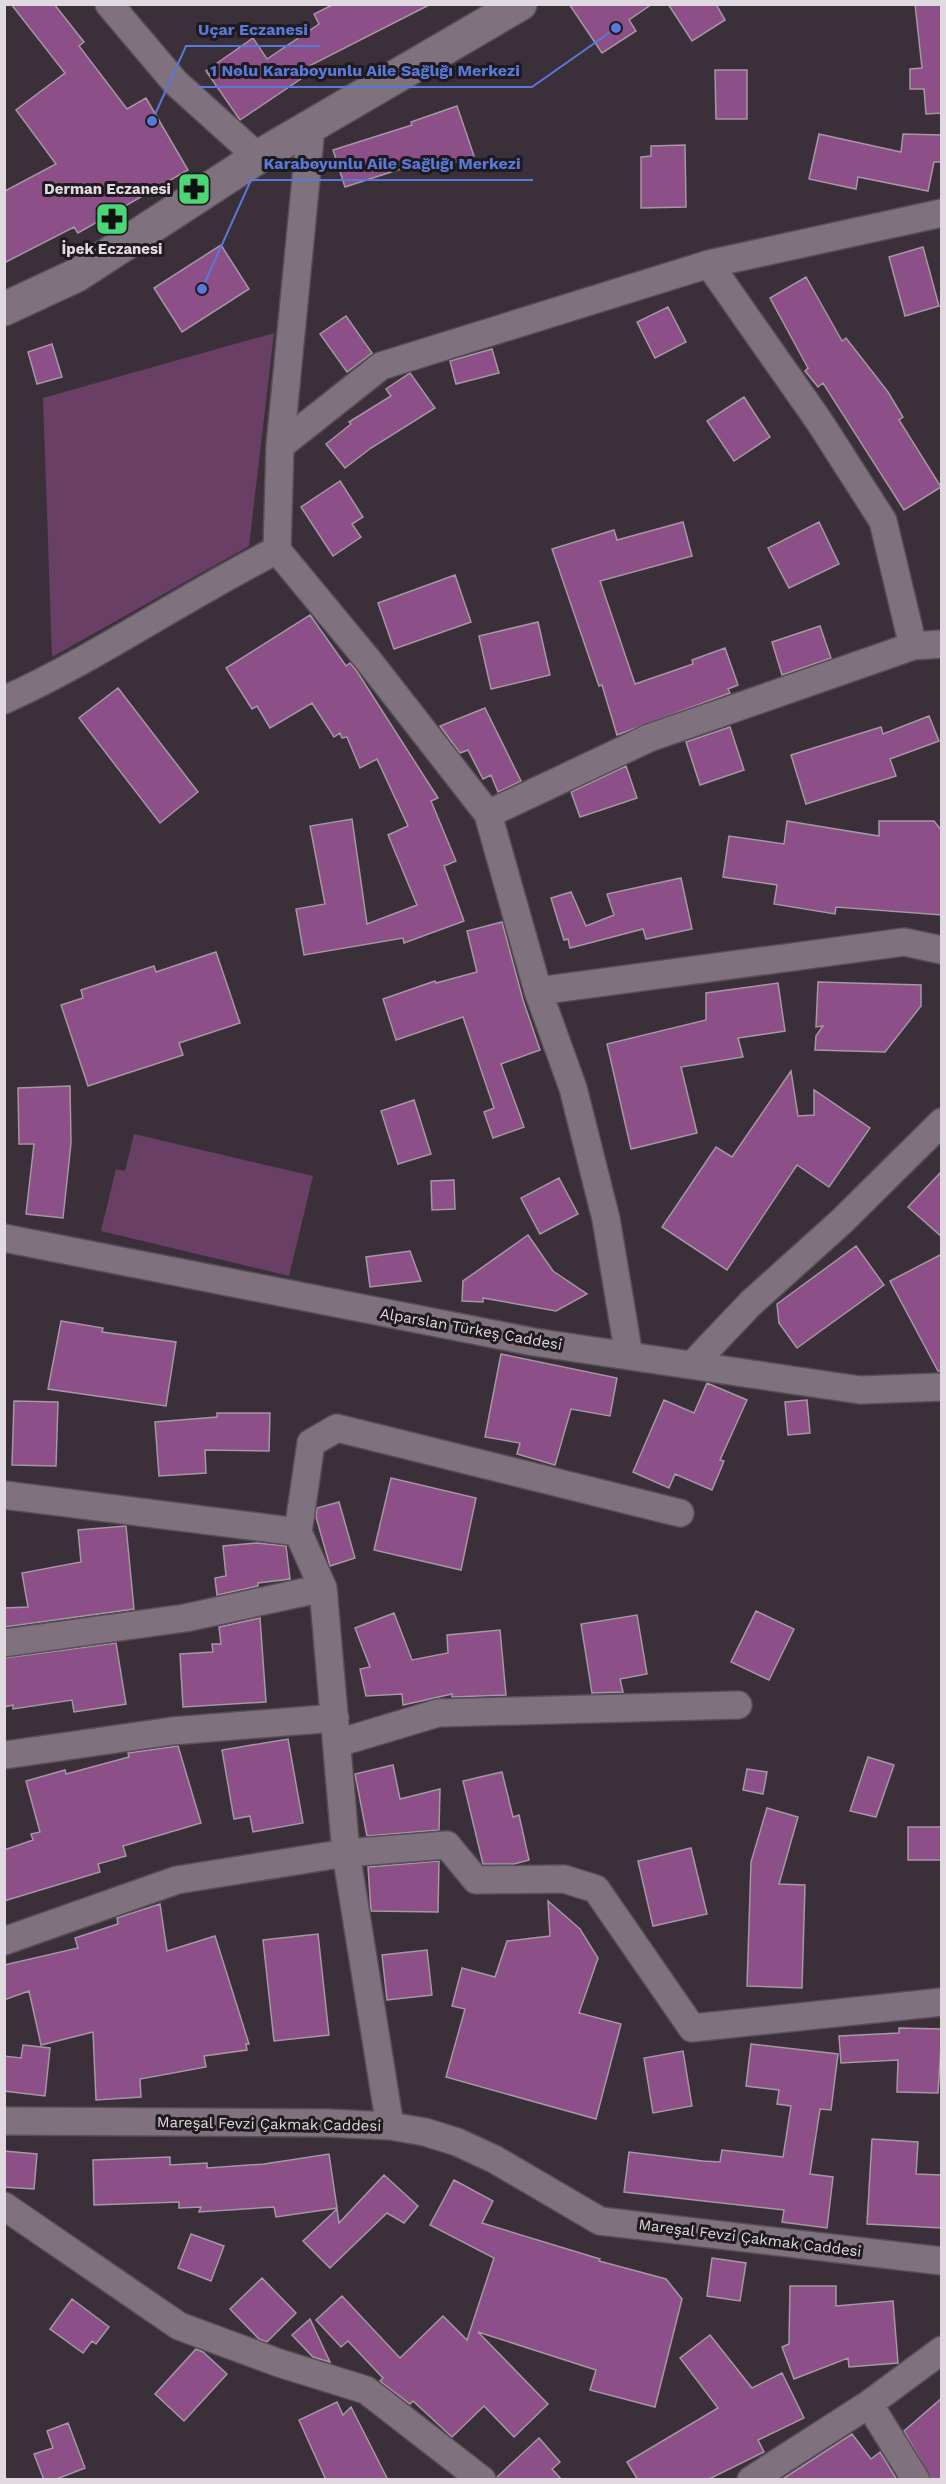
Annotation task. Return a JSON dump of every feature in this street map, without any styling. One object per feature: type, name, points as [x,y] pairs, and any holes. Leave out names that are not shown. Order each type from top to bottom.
[{"type":"street","points":[[109,4],[175,82],[258,157]]},
{"type":"street","points":[[4,309],[77,275],[258,157],[520,4]]},
{"type":"street","points":[[311,127],[280,446],[277,550],[368,660],[489,814],[538,991],[573,1088],[606,1219],[629,1356]]},
{"type":"street","points":[[280,446],[381,366],[709,264],[942,213]]},
{"type":"street","points":[[709,264],[819,421],[883,521],[913,646]]},
{"type":"street","points":[[4,700],[113,645],[207,586],[277,550]]},
{"type":"street","points":[[489,814],[649,738],[913,646],[942,644]]},
{"type":"street","points":[[538,991],[904,942],[942,950]]},
{"type":"street","points":[[692,1365],[751,1303],[842,1221],[942,1122]]},
{"type":"street","name":"Alparslan Türkeş Caddesi","points":[[4,1238],[334,1305],[534,1342],[860,1390],[942,1387]]},
{"type":"street","points":[[390,2126],[346,1853],[323,1588],[298,1532],[311,1443],[338,1428],[680,1513]]},
{"type":"street","points":[[4,1495],[298,1532]]},
{"type":"street","points":[[4,1643],[185,1618],[323,1588]]},
{"type":"street","points":[[4,1755],[172,1731],[336,1730],[438,1713],[738,1705]]},
{"type":"street","points":[[4,1941],[177,1880],[346,1853],[447,1845],[476,1880],[564,1879],[596,1889],[692,2028],[942,2002]]},
{"type":"street","name":"Mareşal Fevzi Çakmak Caddesi","points":[[4,2121],[328,2123],[390,2126],[425,2132],[457,2142],[494,2159],[600,2221],[942,2261]]},
{"type":"street","points":[[4,2206],[180,2326],[279,2363],[366,2390],[482,2480]]},
{"type":"street","points":[[751,2480],[869,2404],[942,2350]]},
{"type":"street","points":[[869,2404],[916,2480]]},
{"type":"shaded area","points":[[274,333],[249,546],[52,657],[43,398]]},
{"type":"shaded area","points":[[134,1134],[313,1176],[289,1276],[101,1231],[116,1169],[125,1171]]},
{"type":"building","points":[[11,4],[54,4],[84,42],[79,46],[127,109],[146,98],[188,170],[78,233],[74,227],[4,263],[5,191],[56,164],[16,110],[65,73]]},
{"type":"building","points":[[334,4],[431,4],[311,65],[314,70],[240,120],[206,71],[253,38],[267,59],[319,24],[314,14]]},
{"type":"building","points":[[569,4],[652,4],[629,20],[636,31],[602,53]]},
{"type":"building","points":[[668,4],[716,4],[725,20],[692,41]]},
{"type":"building","points":[[915,4],[942,4],[942,113],[926,114],[924,89],[910,89],[910,69],[922,68]]},
{"type":"building","points":[[715,70],[747,70],[747,119],[716,119]]},
{"type":"building","points":[[457,106],[474,156],[428,172],[425,161],[345,187],[333,150],[412,125],[411,122]]},
{"type":"building","points":[[819,134],[901,152],[903,134],[942,135],[942,162],[934,162],[928,191],[858,177],[856,189],[809,179]]},
{"type":"building","points":[[685,145],[686,207],[641,208],[641,157],[651,156],[651,146]]},
{"type":"building","points":[[221,245],[249,289],[182,332],[154,288]]},
{"type":"building","points":[[923,247],[939,306],[905,316],[889,257]]},
{"type":"building","points":[[806,277],[842,341],[846,338],[888,392],[903,417],[899,420],[941,487],[904,510],[823,383],[818,387],[805,371],[808,368],[770,298]]},
{"type":"building","points":[[668,307],[686,342],[655,358],[637,322]]},
{"type":"building","points":[[346,316],[372,353],[347,372],[320,334]]},
{"type":"building","points":[[52,344],[62,377],[37,384],[28,352]]},
{"type":"building","points":[[492,349],[499,373],[456,384],[450,361]]},
{"type":"building","points":[[410,373],[435,408],[371,448],[345,468],[326,444],[351,424],[349,422],[391,396],[386,389]]},
{"type":"building","points":[[744,397],[770,437],[734,461],[707,421]]},
{"type":"building","points":[[340,481],[363,517],[352,524],[361,537],[333,556],[301,507]]},
{"type":"building","points":[[683,522],[692,556],[600,581],[635,684],[693,664],[692,660],[725,648],[738,685],[728,689],[730,693],[617,735],[602,685],[599,686],[552,549],[614,530],[617,540]]},
{"type":"building","points":[[819,522],[839,564],[789,588],[768,548]]},
{"type":"building","points":[[455,575],[471,622],[394,649],[378,603]]},
{"type":"building","points":[[310,615],[346,666],[350,663],[356,670],[438,798],[431,801],[456,861],[444,866],[464,921],[404,943],[403,938],[304,955],[296,909],[325,904],[310,826],[352,819],[367,924],[417,905],[388,835],[408,826],[377,759],[360,768],[347,737],[342,738],[340,733],[334,737],[312,703],[270,728],[257,706],[252,709],[226,668]]},
{"type":"building","points":[[538,622],[550,675],[491,689],[479,636]]},
{"type":"building","points":[[820,626],[831,658],[782,675],[772,642]]},
{"type":"building","points":[[118,688],[198,792],[160,823],[79,718]]},
{"type":"building","points":[[485,708],[521,781],[498,792],[491,775],[483,779],[468,750],[460,753],[440,726]]},
{"type":"building","points":[[929,716],[939,741],[890,759],[896,776],[806,804],[791,755],[881,727],[883,734]]},
{"type":"building","points":[[730,727],[744,770],[700,785],[686,742]]},
{"type":"building","points":[[626,766],[637,798],[580,817],[571,792]]},
{"type":"building","points":[[787,821],[879,836],[879,821],[934,821],[942,831],[942,915],[836,907],[835,914],[774,904],[777,885],[723,877],[729,836],[784,844]]},
{"type":"building","points":[[681,878],[692,929],[646,939],[643,929],[570,948],[568,939],[564,940],[551,898],[571,892],[586,926],[614,915],[607,894]]},
{"type":"building","points":[[502,922],[523,1000],[540,1050],[501,1064],[524,1127],[493,1138],[484,1112],[494,1108],[463,1017],[396,1040],[383,999],[435,981],[436,983],[477,972],[467,931]]},
{"type":"building","points":[[216,952],[240,1023],[179,1043],[183,1055],[88,1086],[61,1005],[83,998],[81,990],[154,966],[156,972]]},
{"type":"building","points":[[818,982],[921,985],[921,1006],[885,1052],[815,1050],[816,1036],[823,1026],[816,1027]]},
{"type":"building","points":[[778,983],[785,1031],[738,1038],[743,1057],[681,1067],[697,1133],[631,1149],[607,1044],[706,1020],[706,993]]},
{"type":"building","points":[[791,1071],[798,1116],[814,1115],[814,1090],[870,1128],[829,1187],[797,1165],[727,1270],[662,1227],[716,1147],[732,1157]]},
{"type":"building","points":[[70,1086],[71,1143],[63,1218],[26,1214],[34,1144],[19,1144],[18,1088]]},
{"type":"building","points":[[414,1100],[431,1154],[398,1164],[381,1111]]},
{"type":"building","points":[[942,1171],[942,1237],[908,1207]]},
{"type":"building","points":[[559,1178],[578,1214],[540,1234],[521,1198]]},
{"type":"building","points":[[454,1180],[455,1209],[432,1210],[431,1181]]},
{"type":"building","points":[[528,1235],[553,1271],[587,1294],[556,1311],[483,1298],[483,1302],[462,1301],[463,1281]]},
{"type":"building","points":[[856,1246],[884,1285],[797,1348],[779,1323],[777,1304]]},
{"type":"building","points":[[410,1251],[421,1281],[370,1287],[366,1257]]},
{"type":"building","points":[[942,1254],[942,1371],[938,1371],[890,1281]]},
{"type":"building","points":[[61,1321],[103,1328],[102,1332],[176,1342],[166,1406],[48,1389]]},
{"type":"building","points":[[501,1354],[617,1378],[610,1416],[571,1409],[555,1465],[517,1454],[520,1443],[485,1437]]},
{"type":"building","points":[[707,1383],[747,1400],[720,1460],[724,1461],[712,1490],[675,1474],[669,1488],[633,1472],[664,1400],[694,1413]]},
{"type":"building","points":[[807,1400],[810,1433],[788,1435],[785,1402]]},
{"type":"building","points":[[14,1401],[58,1402],[56,1466],[12,1465]]},
{"type":"building","points":[[217,1413],[270,1413],[269,1451],[205,1450],[206,1473],[159,1476],[155,1422],[217,1417]]},
{"type":"building","points":[[391,1478],[476,1498],[461,1570],[374,1550]]},
{"type":"building","points":[[339,1502],[355,1558],[330,1566],[316,1517],[317,1508]]},
{"type":"building","points":[[126,1526],[134,1609],[4,1627],[4,1608],[28,1607],[22,1573],[81,1562],[78,1530]]},
{"type":"building","points":[[257,1543],[286,1546],[290,1579],[258,1583],[258,1586],[217,1595],[215,1578],[226,1576],[223,1546]]},
{"type":"building","points":[[756,1611],[794,1629],[769,1680],[731,1662]]},
{"type":"building","points":[[394,1613],[412,1660],[448,1653],[447,1635],[500,1630],[506,1695],[452,1697],[452,1694],[403,1705],[402,1694],[366,1696],[360,1669],[370,1667],[355,1628]]},
{"type":"building","points":[[637,1615],[647,1674],[620,1679],[623,1692],[592,1693],[581,1624]]},
{"type":"building","points":[[260,1618],[266,1702],[183,1707],[180,1654],[213,1652],[212,1644],[221,1644],[219,1627]]},
{"type":"building","points":[[116,1643],[126,1704],[74,1712],[72,1700],[13,1709],[13,1705],[4,1707],[4,1658]]},
{"type":"building","points":[[288,1739],[303,1823],[253,1832],[250,1816],[234,1819],[222,1750]]},
{"type":"building","points":[[178,1746],[201,1823],[123,1846],[126,1856],[98,1864],[100,1872],[4,1901],[4,1850],[33,1840],[31,1834],[40,1832],[26,1781],[65,1770],[66,1774],[129,1757],[128,1753]]},
{"type":"building","points":[[868,1757],[894,1765],[876,1817],[850,1811]]},
{"type":"building","points":[[393,1765],[400,1799],[440,1789],[439,1830],[367,1836],[355,1774]]},
{"type":"building","points":[[747,1769],[767,1772],[763,1794],[743,1790]]},
{"type":"building","points":[[502,1772],[513,1817],[519,1815],[529,1860],[514,1864],[483,1864],[463,1781]]},
{"type":"building","points":[[767,1808],[798,1817],[779,1884],[805,1885],[802,1988],[747,1986],[751,1862]]},
{"type":"building","points":[[908,1827],[942,1827],[942,1860],[908,1860]]},
{"type":"building","points":[[691,1848],[707,1914],[653,1926],[638,1861]]},
{"type":"building","points":[[439,1861],[438,1912],[371,1911],[368,1867]]},
{"type":"building","points":[[548,1901],[580,1929],[598,1958],[579,2013],[621,2024],[596,2119],[446,2077],[465,2009],[452,2006],[462,1968],[495,1977],[507,1941],[550,1936]]},
{"type":"building","points":[[160,1904],[167,1951],[215,1936],[249,2044],[246,2044],[247,2050],[204,2056],[206,2067],[140,2079],[141,2097],[96,2100],[93,2032],[41,2045],[29,1991],[4,2000],[4,1965],[78,1948],[75,1938],[118,1924],[117,1918]]},
{"type":"building","points":[[318,1934],[329,2035],[274,2041],[263,1940]]},
{"type":"building","points":[[427,1950],[432,1995],[387,2000],[382,1955]]},
{"type":"building","points":[[899,2028],[942,2029],[938,2093],[897,2092],[898,2060],[841,2063],[839,2036],[899,2033]]},
{"type":"building","points":[[751,2044],[838,2054],[831,2110],[820,2109],[810,2174],[833,2177],[827,2228],[782,2222],[784,2210],[624,2192],[629,2152],[720,2162],[722,2150],[783,2157],[791,2106],[777,2104],[779,2090],[746,2086]]},
{"type":"building","points":[[23,2045],[50,2048],[45,2096],[4,2091],[4,2056],[21,2058]]},
{"type":"building","points":[[683,2051],[692,2106],[653,2113],[644,2058]]},
{"type":"building","points":[[872,2139],[918,2142],[916,2174],[942,2175],[942,2228],[867,2224]]},
{"type":"building","points":[[4,2151],[37,2154],[34,2189],[4,2187]]},
{"type":"building","points":[[329,2154],[337,2208],[276,2217],[274,2207],[199,2212],[201,2207],[179,2208],[179,2202],[94,2205],[93,2160],[170,2157],[170,2165],[207,2163],[207,2168],[264,2164]]},
{"type":"building","points":[[384,2175],[418,2206],[404,2223],[387,2213],[330,2268],[303,2241],[337,2209],[339,2223]]},
{"type":"building","points":[[454,2180],[493,2201],[482,2223],[600,2259],[599,2261],[666,2279],[682,2299],[655,2407],[590,2390],[596,2370],[478,2332],[548,2404],[514,2437],[484,2406],[452,2437],[413,2401],[410,2404],[380,2381],[383,2378],[348,2341],[341,2347],[316,2320],[342,2296],[400,2358],[443,2316],[467,2340],[494,2258],[430,2225]]},
{"type":"building","points":[[191,2234],[224,2246],[211,2281],[178,2268]]},
{"type":"building","points":[[712,2258],[746,2263],[740,2301],[707,2296]]},
{"type":"building","points":[[262,2278],[296,2313],[267,2342],[259,2339],[230,2309]]},
{"type":"building","points":[[790,2286],[836,2286],[836,2306],[893,2301],[898,2363],[849,2367],[848,2358],[794,2379],[782,2347],[789,2344]]},
{"type":"building","points":[[72,2299],[109,2327],[96,2344],[92,2341],[83,2353],[50,2329]]},
{"type":"building","points":[[310,2319],[330,2362],[313,2357],[292,2335]]},
{"type":"building","points":[[710,2335],[752,2388],[782,2373],[804,2418],[758,2440],[764,2452],[707,2480],[638,2480],[627,2462],[718,2408],[680,2358]]},
{"type":"building","points":[[196,2349],[203,2352],[227,2374],[184,2421],[155,2394]]},
{"type":"building","points":[[942,2398],[942,2480],[932,2480],[904,2431]]},
{"type":"building","points":[[337,2402],[343,2415],[351,2407],[388,2480],[326,2480],[299,2420]]},
{"type":"building","points":[[68,2423],[85,2468],[54,2480],[44,2480],[34,2454],[53,2448],[47,2431]]},
{"type":"building","points":[[852,2434],[871,2459],[880,2452],[897,2480],[781,2480]]},
{"type":"building","points":[[539,2438],[560,2462],[552,2469],[562,2480],[497,2480],[497,2477]]},
{"type":"place","name":"1 Nolu Karaboyunlu Aile Sağlığı Merkezi","points":[[616,28]]},
{"type":"place","name":"Uçar Eczanesi","points":[[152,121]]},
{"type":"place","name":"Derman Eczanesi","points":[[194,189]]},
{"type":"place","name":"İpek Eczanesi","points":[[112,219]]},
{"type":"place","name":"Karaboyunlu Aile Sağlığı Merkezi","points":[[202,289]]}]
